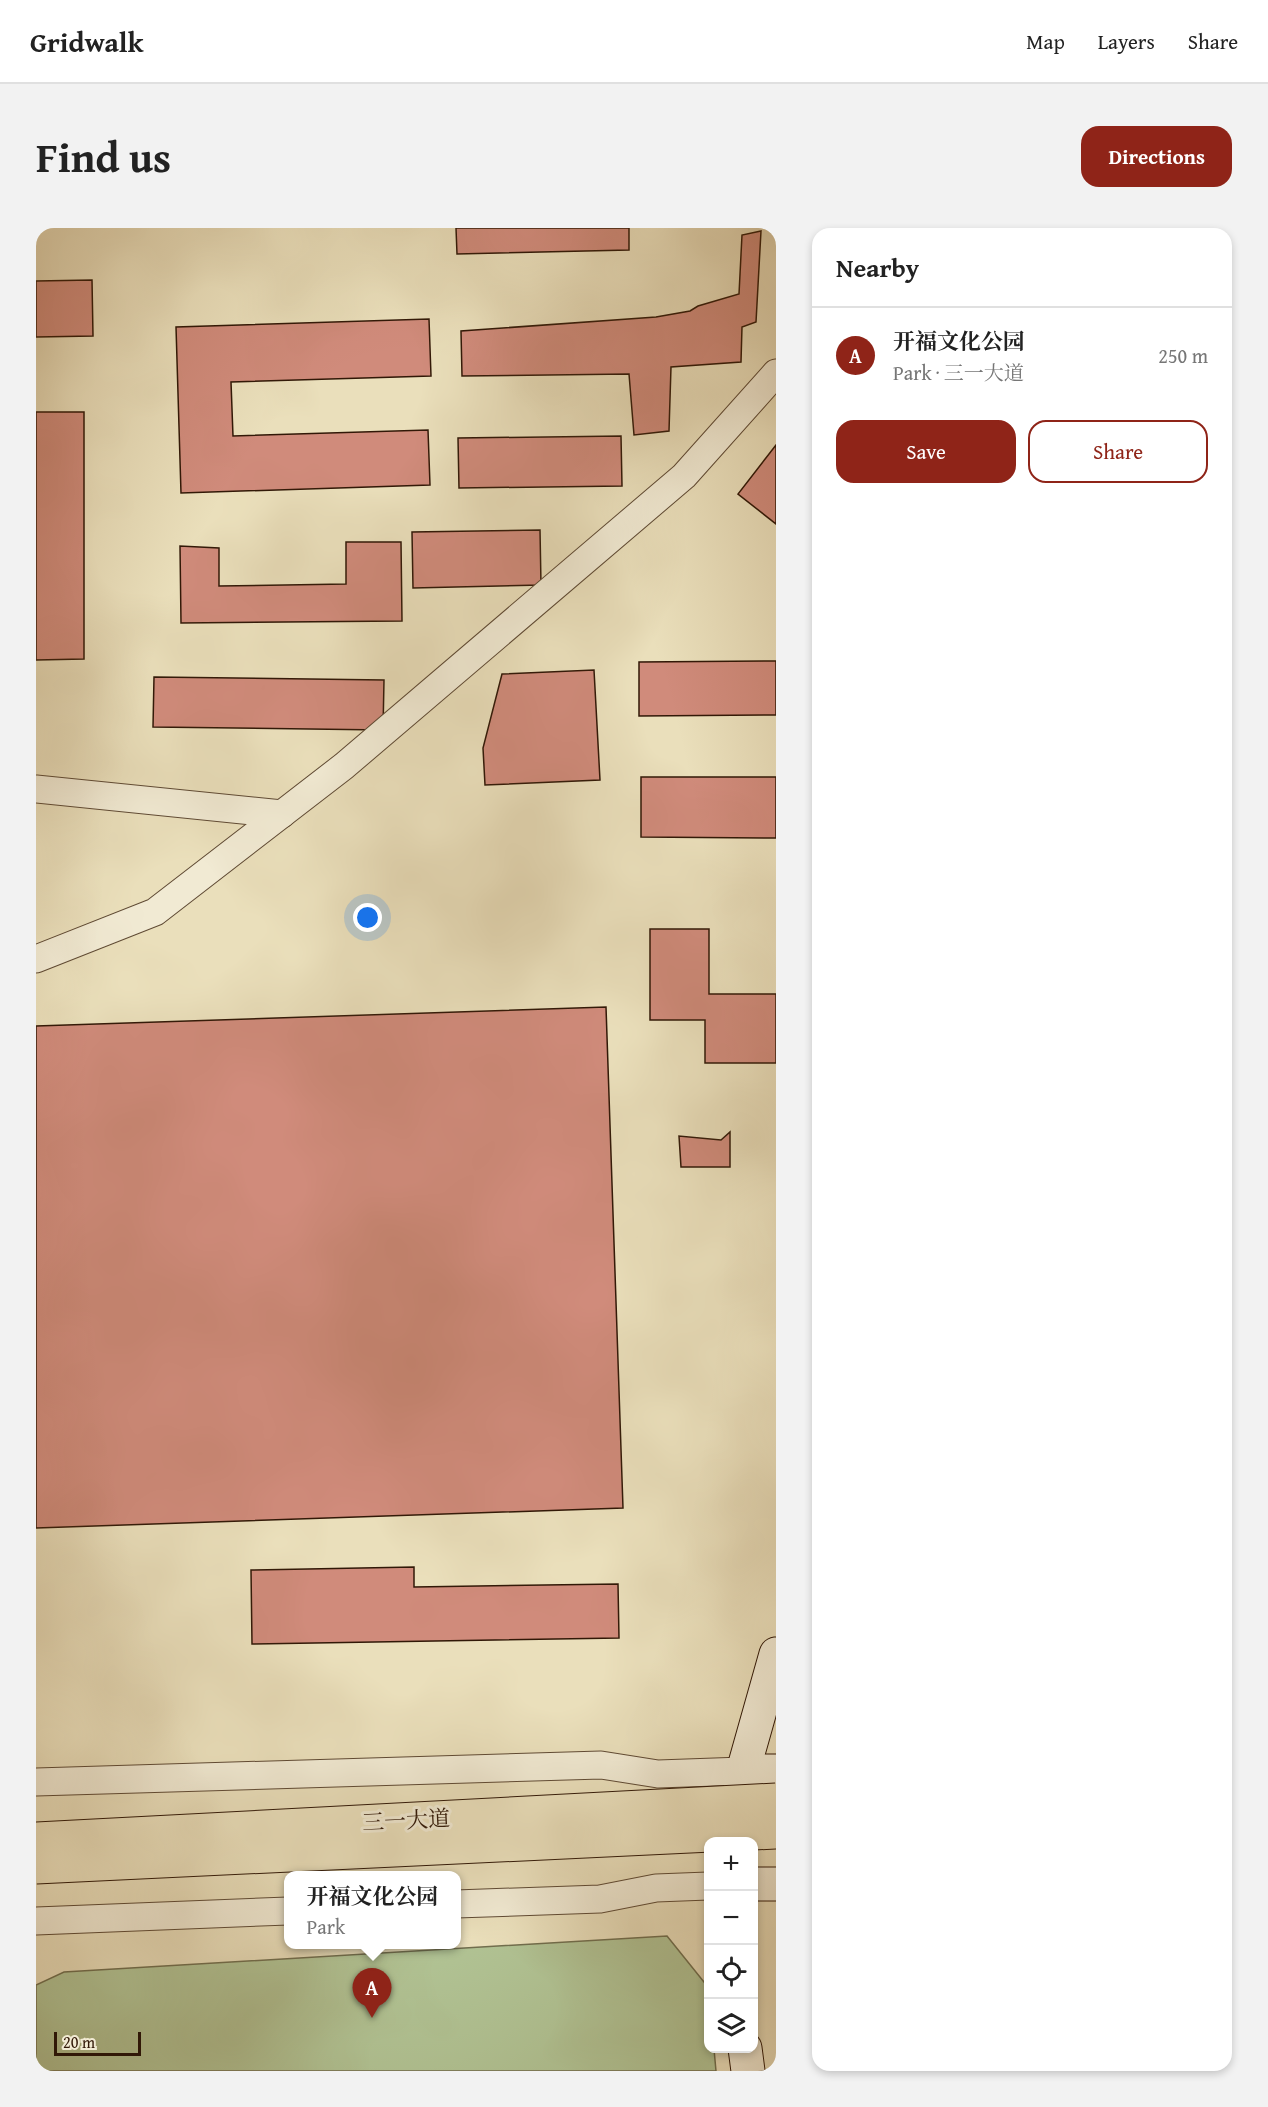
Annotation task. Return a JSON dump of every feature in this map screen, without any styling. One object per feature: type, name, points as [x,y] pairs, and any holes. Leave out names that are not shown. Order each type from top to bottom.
[{"type":"highway","name":"三一大道","points":[[36,1839],[776,1800]]},
{"type":"highway","name":"三一大道","points":[[36,1867],[776,1832]]},
{"type":"main road","points":[[735,1837],[744,1771],[776,1654]]},
{"type":"main road","points":[[744,1771],[776,1771]]},
{"type":"main road","points":[[758,1884],[776,1884]]},
{"type":"main road","points":[[746,2053],[748,2071]]},
{"type":"street","points":[[36,959],[155,912],[344,766],[684,476],[776,373]]},
{"type":"street","points":[[36,789],[282,814]]},
{"type":"street","points":[[36,1782],[601,1765],[658,1774],[744,1771]]},
{"type":"street","points":[[461,1904],[600,1899],[656,1888],[704,1886]]},
{"type":"street","points":[[36,1921],[284,1911]]},
{"type":"green space","points":[[667,1936],[704,1982],[704,2053],[714,2053],[716,2071],[36,2071],[36,1985],[64,1972]]},
{"type":"building","points":[[456,228],[629,228],[629,250],[457,254]]},
{"type":"building","points":[[761,231],[756,322],[742,327],[741,362],[671,367],[669,431],[634,435],[629,374],[462,376],[461,331],[656,317],[690,311],[698,306],[739,294],[742,235]]},
{"type":"building","points":[[92,280],[93,336],[36,337],[36,281]]},
{"type":"building","points":[[429,319],[431,376],[231,382],[233,436],[428,430],[430,485],[181,493],[176,327]]},
{"type":"building","points":[[36,412],[84,412],[84,659],[36,660]]},
{"type":"building","points":[[621,436],[622,486],[459,488],[458,438]]},
{"type":"building","points":[[776,445],[776,524],[738,494]]},
{"type":"building","points":[[540,530],[541,585],[413,588],[412,532]]},
{"type":"building","points":[[346,542],[401,542],[402,621],[181,623],[180,546],[219,548],[219,586],[346,584]]},
{"type":"building","points":[[776,661],[776,715],[639,716],[639,662]]},
{"type":"building","points":[[594,670],[600,780],[485,785],[483,748],[502,674]]},
{"type":"building","points":[[154,677],[384,680],[383,730],[153,727]]},
{"type":"building","points":[[641,777],[776,777],[776,838],[641,837]]},
{"type":"building","points":[[650,929],[709,929],[709,994],[776,994],[776,1063],[705,1063],[705,1020],[650,1020]]},
{"type":"building","points":[[606,1007],[623,1508],[36,1528],[36,1026]]},
{"type":"building","points":[[730,1132],[730,1167],[681,1167],[679,1136],[721,1140]]},
{"type":"building","points":[[414,1567],[414,1587],[618,1584],[619,1638],[252,1644],[251,1570]]},
{"type":"place","name":"开福文化公园","points":[[372,2018]]}]
